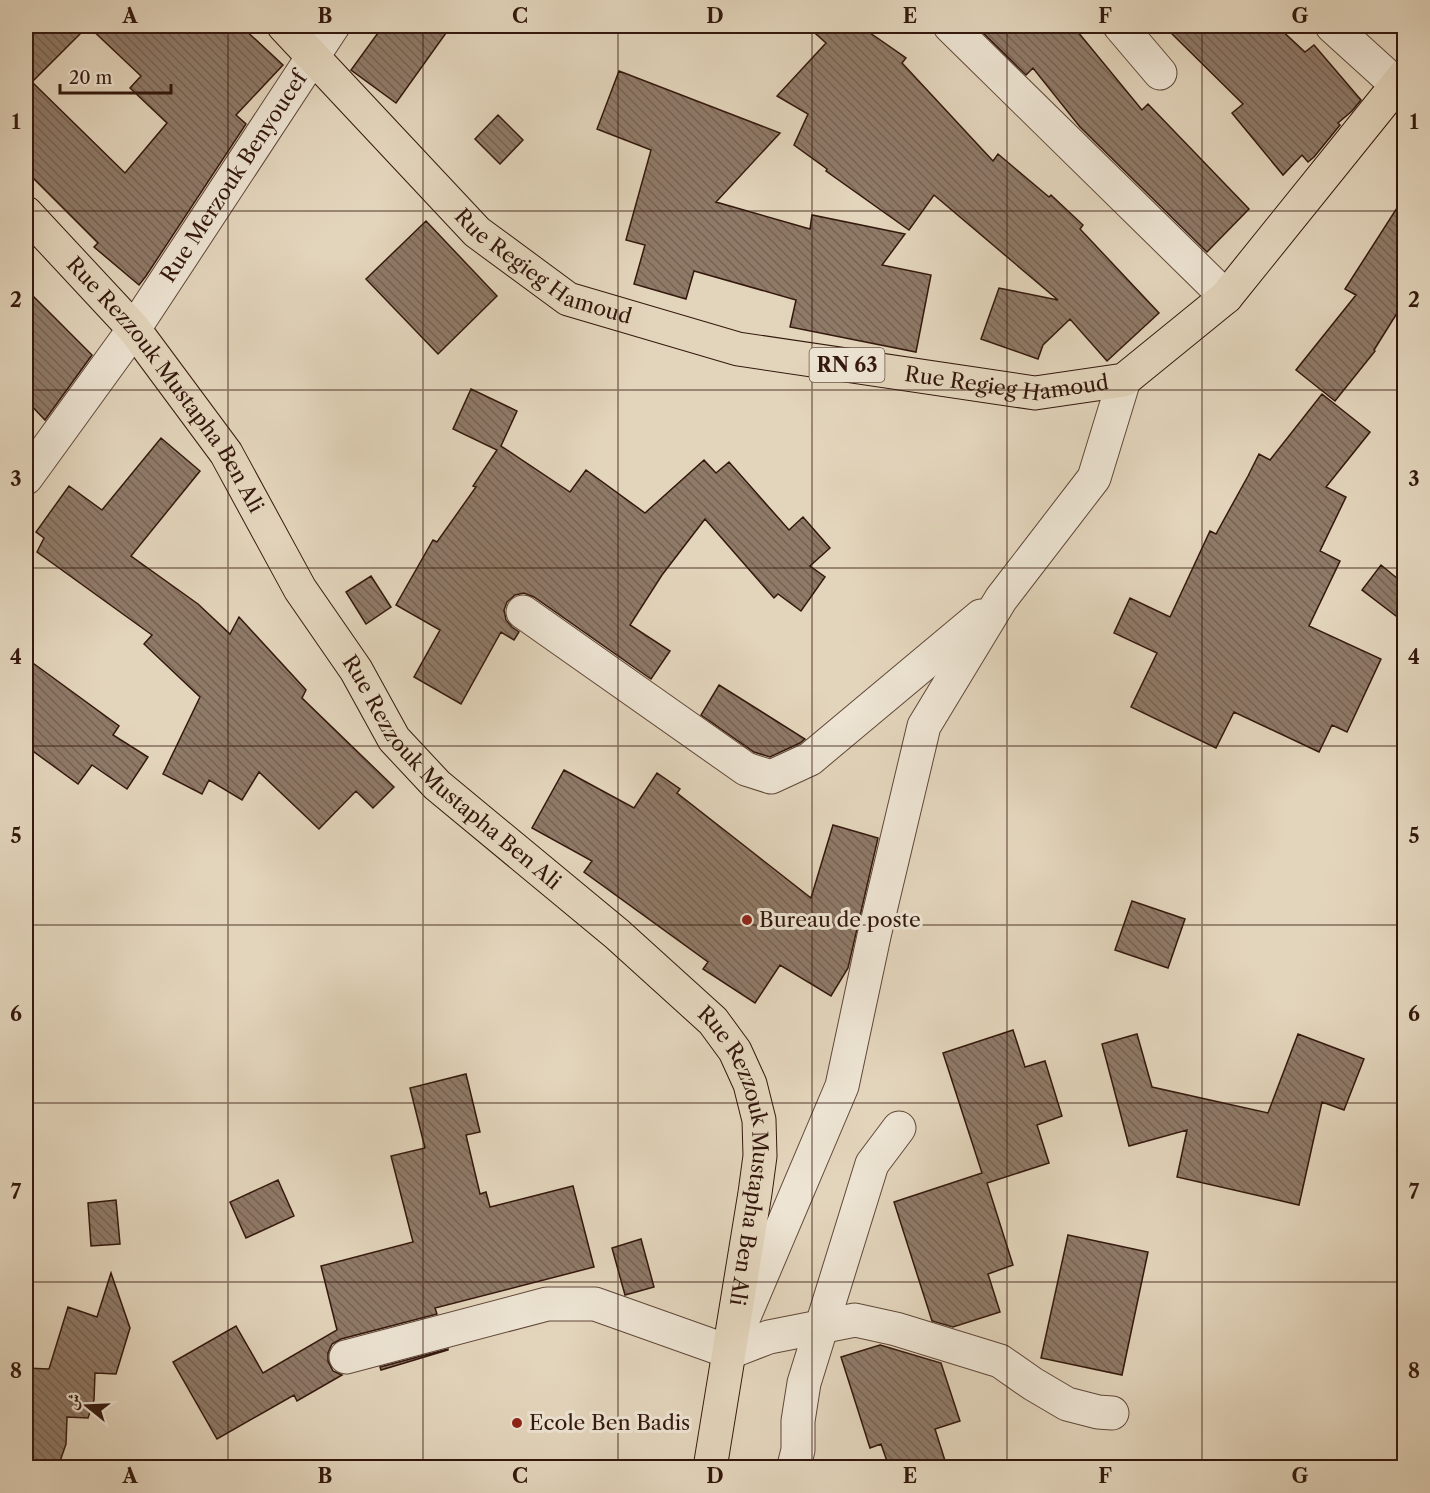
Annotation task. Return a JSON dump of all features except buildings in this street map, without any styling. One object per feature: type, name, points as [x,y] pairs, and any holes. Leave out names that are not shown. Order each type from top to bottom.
[{"type":"main road","name":"Rue Regieg Hamoud","points":[[284,26],[477,232],[568,299],[738,349],[1035,393],[1124,380],[1226,297],[1402,86]]},
{"type":"main road","name":"Rue Rezzouk Mustapha Ben Ali","points":[[26,213],[134,329],[226,453],[300,589],[356,670],[394,739],[437,785],[617,934],[687,996],[713,1021],[735,1051],[750,1084],[759,1120],[760,1156],[710,1467]]},
{"type":"street","name":"Rue Merzouk Benyoucef","points":[[26,478],[134,329],[333,26]]},
{"type":"street","points":[[950,26],[1226,297]]},
{"type":"street","points":[[1120,26],[1160,73]]},
{"type":"street","points":[[1332,26],[1402,86]]},
{"type":"street","points":[[730,1352],[842,1086],[874,936],[924,726],[1000,599],[1094,478],[1124,380]]},
{"type":"street","points":[[523,612],[746,769],[771,777],[810,759],[1000,599]]},
{"type":"street","points":[[794,1466],[798,1450],[798,1421],[804,1383],[872,1164],[899,1128]]},
{"type":"street","points":[[346,1357],[548,1304],[595,1304],[730,1352],[769,1337],[855,1320],[896,1329],[1000,1361],[1067,1404],[1112,1413]]},
{"type":"place","name":"Bureau de poste","points":[[747,920]]},
{"type":"place","name":"Ecole Ben Badis","points":[[517,1423]]}]
